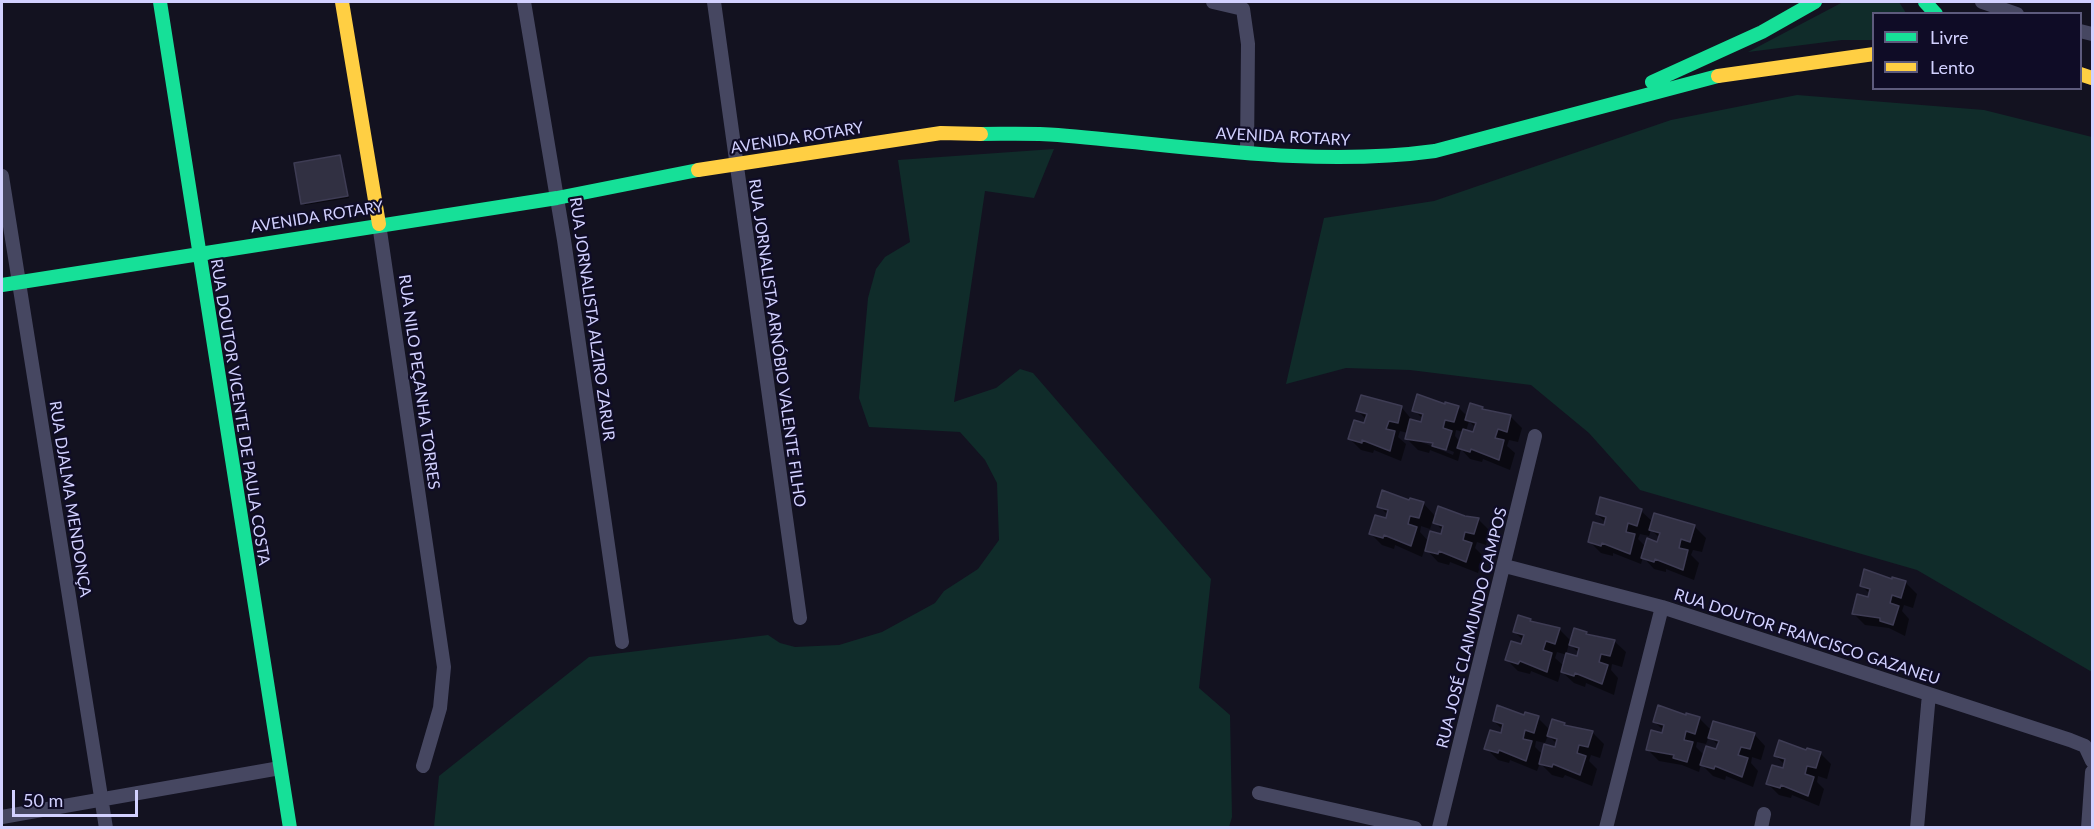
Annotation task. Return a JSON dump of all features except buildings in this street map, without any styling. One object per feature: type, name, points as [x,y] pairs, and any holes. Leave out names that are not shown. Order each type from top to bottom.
[{"type":"main road","name":"RUA DOUTOR VICENTE DE PAULA COSTA","points":[[160,2],[290,828]]},
{"type":"main road","name":"RUA NILO PEÇANHA TORRES","points":[[342,2],[379,224]]},
{"type":"main road","points":[[1599,106],[1762,32],[1815,2]]},
{"type":"main road","points":[[1599,106],[1726,74],[1872,54]]},
{"type":"main road","name":"AVENIDA ROTARY","points":[[2,285],[198,252],[557,198],[735,163],[941,133],[1057,135],[1247,153],[1330,158],[1392,157],[1435,151],[1599,106]]},
{"type":"street","name":"RUA JORNALISTA ALZIRO ZARUR","points":[[524,2],[557,198],[622,642]]},
{"type":"street","name":"RUA JORNALISTA ARNÓBIO VALENTE FILHO","points":[[714,2],[800,618]]},
{"type":"street","points":[[1213,2],[1243,9],[1248,44],[1247,153]]},
{"type":"street","points":[[1982,2],[2011,12]]},
{"type":"street","name":"RUA DJALMA MENDONÇA","points":[[2,176],[106,828]]},
{"type":"street","name":"RUA NILO PEÇANHA TORRES","points":[[379,224],[444,667],[440,708],[423,766]]},
{"type":"street","name":"RUA JOSÉ CLAIMUNDO CAMPOS","points":[[1439,828],[1535,436]]},
{"type":"street","name":"RUA DOUTOR FRANCISCO GAZANEU","points":[[1505,566],[1662,607],[2070,740],[2085,746],[2092,758]]},
{"type":"street","points":[[1606,828],[1662,607]]},
{"type":"street","points":[[1917,828],[1929,694]]},
{"type":"street","points":[[2,817],[280,768]]},
{"type":"street","points":[[2088,828],[2092,772]]},
{"type":"street","points":[[1259,793],[1415,828]]},
{"type":"green space","points":[[1843,2],[1899,2],[1905,12],[1872,12],[1872,40],[1842,40],[1748,52]]},
{"type":"green space","points":[[1797,95],[1984,110],[2092,137],[2092,672],[1917,570],[1640,490],[1589,433],[1531,385],[1410,370],[1346,368],[1286,384],[1324,218],[1434,201],[1671,120]]},
{"type":"green space","points":[[1054,149],[1034,198],[985,191],[954,402],[996,388],[1020,369],[1033,373],[1211,579],[1199,688],[1230,715],[1232,817],[1229,827],[434,827],[439,776],[589,657],[768,635],[780,643],[795,647],[839,645],[882,632],[935,603],[944,591],[978,569],[999,540],[997,483],[985,460],[960,432],[869,427],[859,398],[868,298],[876,269],[885,257],[910,242],[898,160]]},
{"type":"traffic: fast","points":[[160,2],[290,828]]},
{"type":"traffic: fast","points":[[1652,82],[1762,32],[1815,2]]},
{"type":"traffic: fast","points":[[1925,2],[1934,12]]},
{"type":"traffic: fast","points":[[981,134],[1058,135],[1294,156],[1388,156],[1435,151],[1718,76]]},
{"type":"traffic: fast","points":[[2,285],[557,198],[698,170]]},
{"type":"traffic: slow","points":[[342,2],[379,224]]},
{"type":"traffic: slow","points":[[1718,76],[1872,54]]},
{"type":"traffic: slow","points":[[2082,75],[2092,78]]},
{"type":"traffic: slow","points":[[698,170],[941,133],[981,134]]}]
